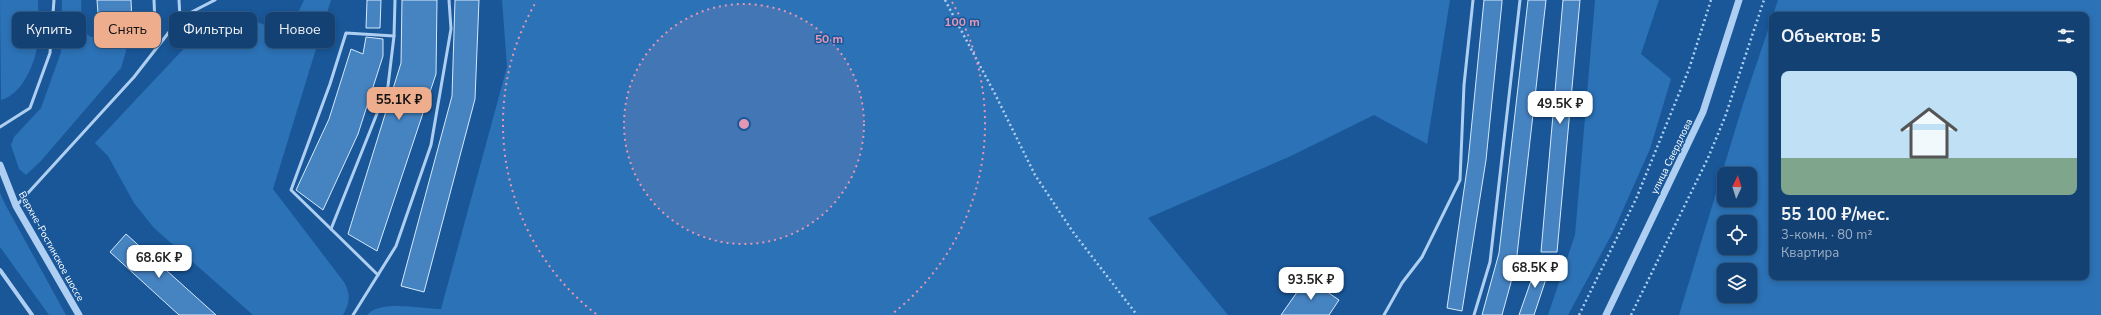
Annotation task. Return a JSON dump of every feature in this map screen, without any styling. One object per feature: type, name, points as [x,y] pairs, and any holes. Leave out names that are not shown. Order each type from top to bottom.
[{"type":"street","name":"улица Свердлова","points":[[1606,315],[1703,112],[1738,0]]},
{"type":"street","name":"Верхне-Ростинское шоссе","points":[[0,165],[16,206],[79,315]]},
{"type":"street","points":[[0,270],[32,315]]},
{"type":"lane","points":[[0,127],[30,108],[50,53],[54,0]]},
{"type":"lane","points":[[154,0],[154,12]]},
{"type":"lane","points":[[179,0],[180,12]]},
{"type":"lane","points":[[192,12],[215,0]]},
{"type":"lane","points":[[331,229],[388,86],[394,36],[395,0]]},
{"type":"lane","points":[[352,315],[396,246],[431,145],[451,29],[449,0]]},
{"type":"lane","points":[[1384,315],[1402,283],[1422,257],[1460,180],[1464,85],[1473,0]]},
{"type":"lane","points":[[1474,315],[1490,262],[1520,0]]},
{"type":"lane","points":[[161,42],[169,32]]},
{"type":"lane","points":[[378,275],[291,190],[330,84],[346,33],[394,36]]},
{"type":"lane","points":[[16,206],[134,77],[156,48]]},
{"type":"path","points":[[945,0],[995,94],[1035,175],[1073,232],[1137,315]]},
{"type":"path","points":[[1579,315],[1636,199],[1689,69],[1711,0]]},
{"type":"path","points":[[1632,315],[1708,158],[1726,117],[1764,0]]},
{"type":"shaded area","points":[[0,0],[38,0],[38,12],[12,12],[12,48],[37,48],[28,74],[23,83],[17,90],[1,100]]},
{"type":"shaded area","points":[[62,0],[81,0],[81,12],[62,12]]},
{"type":"shaded area","points":[[304,0],[331,0],[327,12],[298,12]]},
{"type":"shaded area","points":[[502,0],[1450,0],[1427,144],[1374,115],[1291,156],[1148,218],[1228,315],[367,315],[373,310],[381,307],[391,306],[441,309],[507,67]]},
{"type":"shaded area","points":[[1595,0],[1659,0],[1641,54],[1671,79],[1650,149],[1613,232],[1568,315],[1548,315],[1575,235]]},
{"type":"shaded area","points":[[1778,0],[2101,0],[2101,315],[1679,315],[1717,190],[1717,207],[1757,207],[1757,167],[1724,167],[1769,27],[1769,280],[2089,280],[2089,12],[1774,12]]},
{"type":"shaded area","points":[[257,22],[265,25],[265,48],[316,48],[273,189],[344,282],[349,298],[343,315],[253,315],[154,228],[134,203],[108,156],[95,143],[184,48],[257,48]]},
{"type":"shaded area","points":[[86,34],[91,37],[94,37],[94,48],[126,48],[121,68],[40,162],[26,175],[19,169],[11,145],[14,137],[41,108],[61,48],[86,48]]},
{"type":"shaded area","points":[[0,193],[66,315],[49,315],[0,247]]},
{"type":"building","points":[[97,0],[131,0],[132,12],[98,12]]},
{"type":"building","points":[[367,0],[381,0],[380,28],[366,28]]},
{"type":"building","points":[[402,0],[437,0],[436,74],[377,251],[348,234],[401,63]]},
{"type":"building","points":[[455,0],[479,0],[475,99],[424,292],[401,286],[452,96]]},
{"type":"building","points":[[1484,0],[1502,0],[1502,2],[1486,160],[1462,311],[1447,308],[1468,162]]},
{"type":"building","points":[[1528,0],[1546,0],[1516,264],[1502,315],[1482,315],[1499,253]]},
{"type":"building","points":[[1563,0],[1580,0],[1557,252],[1541,252]]},
{"type":"building","points":[[366,37],[383,39],[383,56],[358,134],[323,210],[296,190],[329,119],[351,49],[363,54]]},
{"type":"building","points":[[126,234],[216,315],[179,315],[110,252]]},
{"type":"building","points":[[1538,261],[1551,264],[1534,315],[1519,315]]},
{"type":"building","points":[[1307,278],[1339,300],[1329,315],[1281,315]]}]
